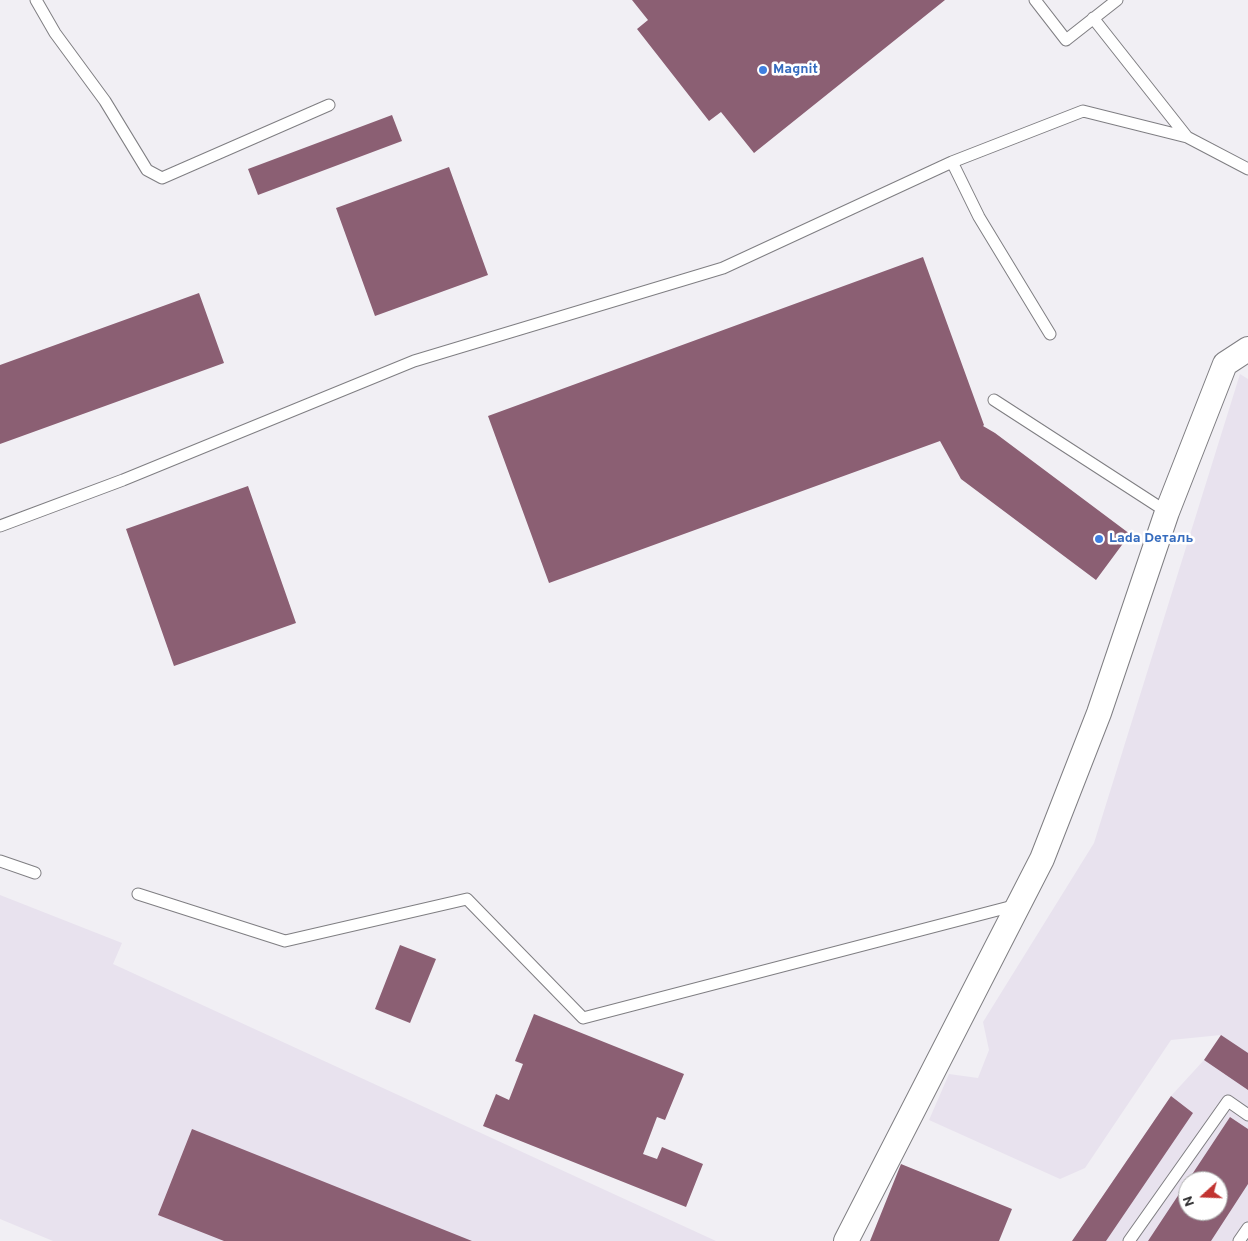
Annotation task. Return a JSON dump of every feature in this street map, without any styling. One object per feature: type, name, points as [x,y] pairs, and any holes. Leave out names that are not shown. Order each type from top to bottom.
[{"type":"street","points":[[846,1241],[1042,859],[1099,713],[1167,512],[1225,364],[1248,349]]},
{"type":"lane","points":[[36,0],[55,34],[105,101],[147,170],[162,178],[329,106]]},
{"type":"lane","points":[[1035,0],[1066,40],[1117,0]]},
{"type":"lane","points":[[1094,18],[1187,137]]},
{"type":"lane","points":[[0,526],[123,480],[414,361],[723,268],[952,162],[1083,111],[1187,137],[1248,169]]},
{"type":"lane","points":[[952,162],[979,217],[1050,334]]},
{"type":"lane","points":[[994,400],[1167,512]]},
{"type":"lane","points":[[0,861],[35,874]]},
{"type":"lane","points":[[138,894],[285,941],[467,899],[582,1018],[1019,905]]},
{"type":"lane","points":[[1129,1241],[1228,1101],[1248,1115]]},
{"type":"lane","points":[[1239,1241],[1248,1228]]},
{"type":"shaded area","points":[[1240,374],[1248,379],[1248,1241],[1072,1241],[1171,1096],[1204,1060],[1221,1035],[1171,1040],[1085,1168],[1060,1179],[929,1120],[949,1074],[978,1078],[989,1050],[983,1022],[1094,843]]},
{"type":"shaded area","points":[[0,895],[122,943],[113,964],[716,1241],[53,1241],[0,1219]]},
{"type":"building","name":"Magnit","points":[[632,0],[945,0],[754,153],[721,112],[709,121],[637,29],[648,20]]},
{"type":"building","points":[[392,115],[402,141],[258,195],[248,169]]},
{"type":"building","points":[[449,167],[488,275],[375,316],[336,208]]},
{"type":"building","points":[[923,257],[983,426],[1130,534],[1096,580],[961,479],[940,441],[549,583],[488,416]]},
{"type":"building","points":[[199,293],[224,363],[0,444],[0,365]]},
{"type":"building","points":[[248,486],[296,623],[174,666],[126,529]]},
{"type":"building","points":[[400,945],[436,959],[410,1023],[375,1009]]},
{"type":"building","points":[[534,1014],[684,1074],[665,1120],[657,1117],[643,1154],[657,1159],[662,1147],[703,1164],[686,1207],[483,1126],[496,1094],[509,1100],[523,1064],[515,1061]]},
{"type":"building","points":[[1221,1035],[1248,1053],[1248,1090],[1204,1060]]},
{"type":"building","points":[[1171,1096],[1193,1113],[1106,1241],[1072,1241]]},
{"type":"building","points":[[1230,1117],[1248,1129],[1248,1184],[1228,1215],[1228,1171],[1194,1171]]},
{"type":"building","points":[[192,1129],[472,1241],[224,1241],[158,1215]]},
{"type":"building","points":[[901,1164],[1012,1209],[999,1241],[870,1241]]},
{"type":"building","points":[[1178,1196],[1178,1221],[1224,1221],[1211,1241],[1148,1241]]},
{"type":"place","name":"Magnit","points":[[763,70]]},
{"type":"place","name":"Lada Dеталь","points":[[1099,539]]}]
